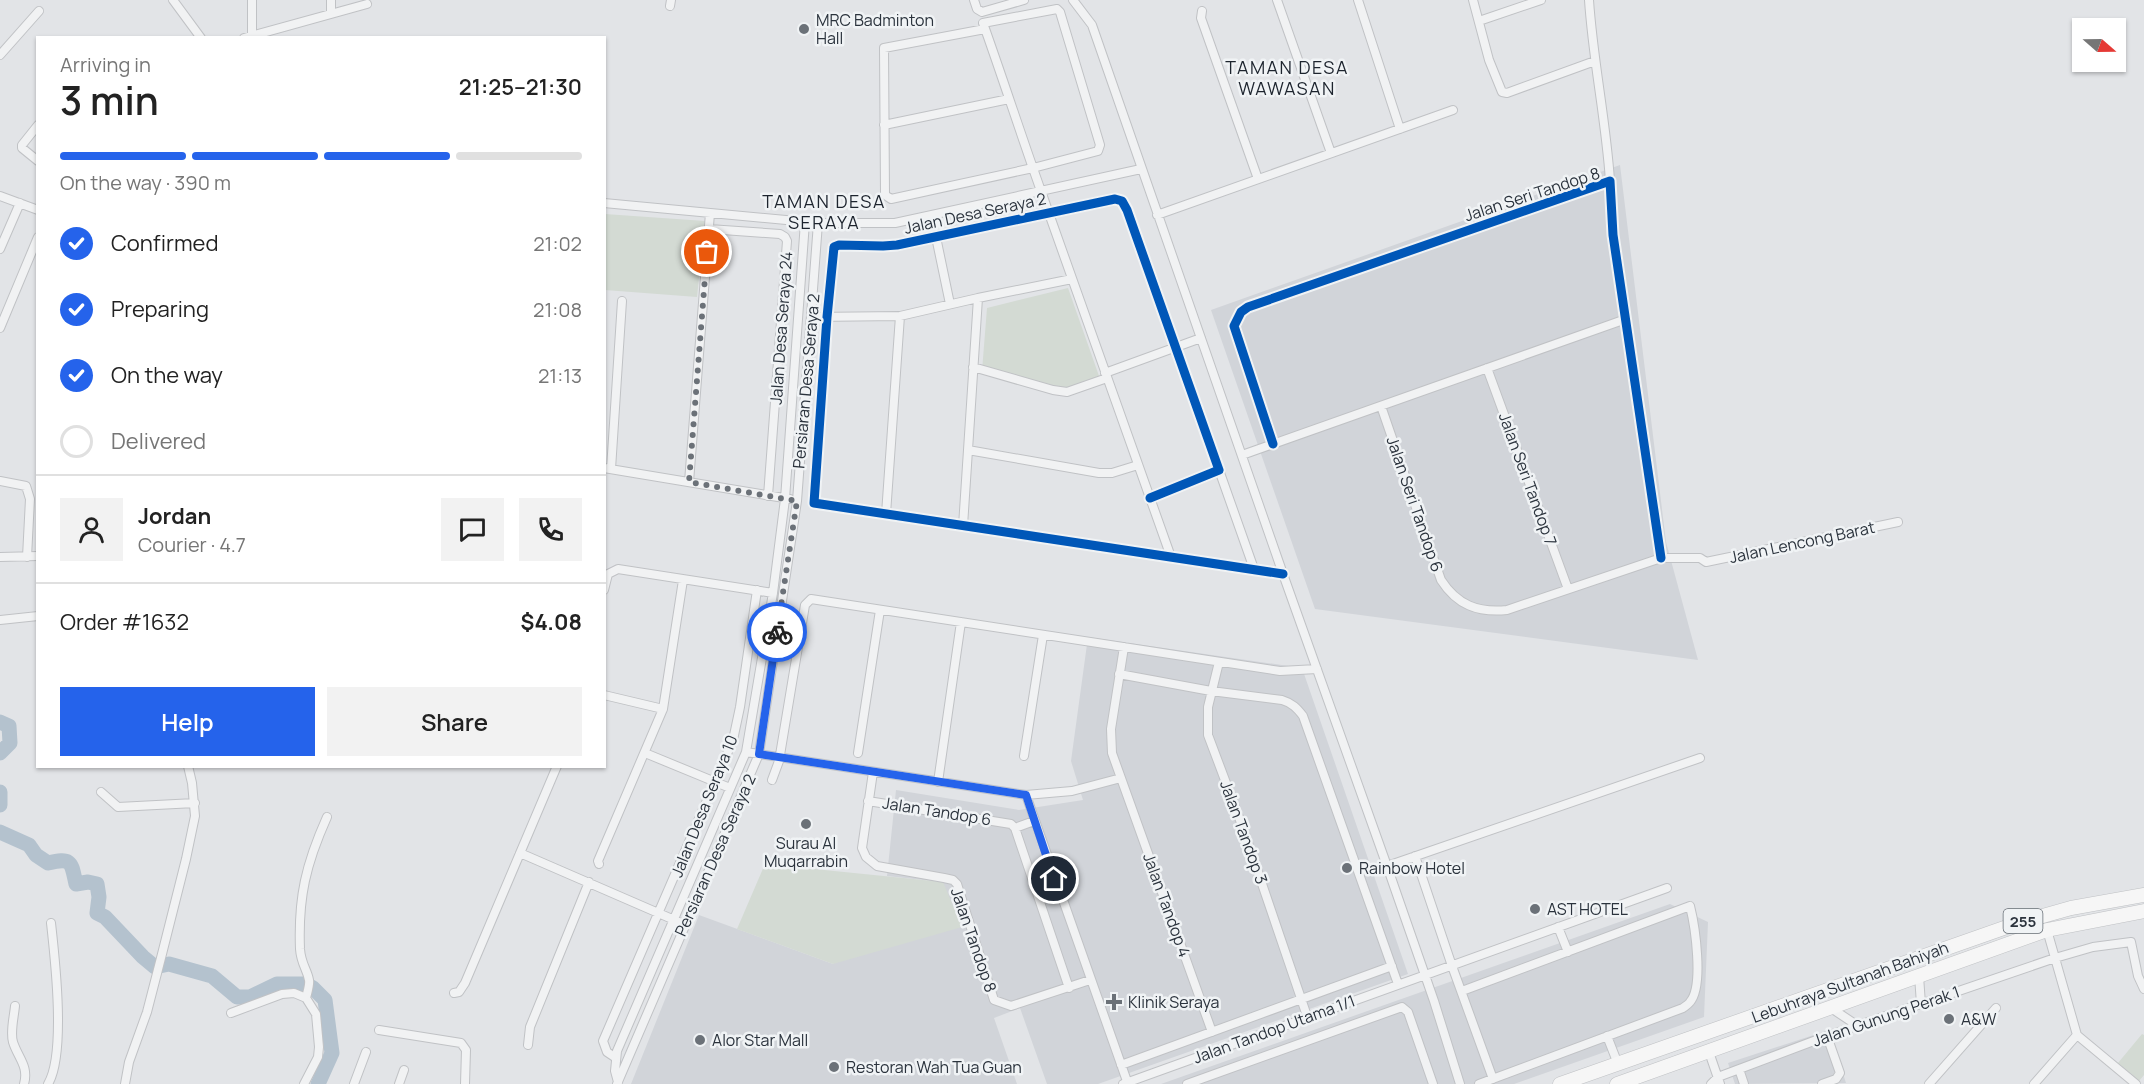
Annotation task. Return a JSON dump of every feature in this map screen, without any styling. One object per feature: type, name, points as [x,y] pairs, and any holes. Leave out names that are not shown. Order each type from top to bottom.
[{"type":"main road","name":"Lebuhraya Sultanah Bahiyah","points":[[1560,1084],[2035,917],[2144,894]]},
{"type":"main road","name":"Lebuhraya Sultanah Bahiyah","points":[[1617,1084],[2047,930],[2144,911]]},
{"type":"main road","points":[[1881,970],[1887,987]]},
{"type":"main road","points":[[1862,977],[1868,994]]},
{"type":"street","points":[[173,0],[200,36]]},
{"type":"street","points":[[252,0],[248,36],[367,4]]},
{"type":"street","points":[[331,0],[331,13]]},
{"type":"street","points":[[976,4],[982,12],[1024,0]]},
{"type":"street","points":[[1072,0],[1092,25],[1462,1083]]},
{"type":"street","points":[[1277,0],[1331,153]]},
{"type":"street","points":[[1358,0],[1400,129]]},
{"type":"street","points":[[1473,0],[1490,60],[1502,92],[1507,93],[1595,61]]},
{"type":"street","points":[[1479,21],[1540,0]]},
{"type":"street","points":[[1589,0],[1610,181]]},
{"type":"street","points":[[985,29],[884,48],[885,195],[888,199],[1033,168],[1098,151],[1060,12],[1053,8],[983,23],[1009,99],[1033,168],[1041,191],[1048,213],[1171,557]]},
{"type":"street","points":[[0,55],[39,11]]},
{"type":"street","points":[[1202,11],[1201,18],[1258,179]]},
{"type":"street","points":[[884,125],[1009,99]]},
{"type":"street","points":[[1157,215],[1453,110]]},
{"type":"street","points":[[36,128],[22,148],[36,159]]},
{"type":"street","points":[[606,203],[818,224],[895,224],[1141,169]]},
{"type":"street","name":"Jalan Seri Tandop 8","points":[[1273,444],[1234,326],[1241,312],[1248,307],[1610,181],[1613,235],[1661,558]]},
{"type":"street","points":[[0,196],[36,209]]},
{"type":"street","name":"Jalan Desa Seraya 2","points":[[827,317],[834,248],[839,245],[883,246],[1115,199],[1122,201],[1127,210],[1177,346]]},
{"type":"street","points":[[0,249],[20,203]]},
{"type":"street","points":[[689,482],[710,213]]},
{"type":"street","name":"Persiaran Desa Seraya 2","points":[[617,1083],[616,1058],[746,752],[773,593],[785,499],[805,222]]},
{"type":"street","name":"Persiaran Desa Seraya 2","points":[[617,1083],[759,754],[797,501],[818,224]]},
{"type":"street","name":"Jalan Desa Seraya 24","points":[[709,229],[780,234],[787,241],[768,496]]},
{"type":"street","points":[[936,237],[950,304]]},
{"type":"street","points":[[1,325],[36,242]]},
{"type":"street","points":[[812,317],[900,316],[1072,279]]},
{"type":"street","points":[[963,526],[978,298]]},
{"type":"street","points":[[622,301],[608,468],[797,501]]},
{"type":"street","points":[[886,514],[900,316]]},
{"type":"street","points":[[827,317],[814,503],[1283,574]]},
{"type":"street","points":[[1242,455],[1626,320]]},
{"type":"street","points":[[974,368],[1067,392],[1201,338]]},
{"type":"street","points":[[1177,346],[1254,569]]},
{"type":"street","name":"Jalan Seri Tandop 7","points":[[1487,368],[1568,589]]},
{"type":"street","name":"Jalan Seri Tandop 6","points":[[1381,406],[1441,580],[1457,600],[1464,604],[1494,612],[1507,610],[1661,558]]},
{"type":"street","points":[[968,450],[1099,473],[1138,465]]},
{"type":"street","points":[[1150,498],[1219,470]]},
{"type":"street","points":[[0,481],[26,486],[28,490],[30,499],[27,557]]},
{"type":"street","name":"Jalan Lencong Barat","points":[[1661,558],[1700,558],[1706,562],[1898,522]]},
{"type":"street","points":[[0,557],[36,556]]},
{"type":"street","points":[[606,582],[608,574],[618,569],[773,593]]},
{"type":"street","points":[[599,864],[598,861],[663,709],[683,580]]},
{"type":"street","name":"Jalan Desa Seraya 10","points":[[616,1058],[607,1052],[603,1041],[716,782],[738,724],[757,590]]},
{"type":"street","points":[[772,780],[780,758],[807,601],[811,599],[1280,671],[1317,669]]},
{"type":"street","points":[[858,753],[880,610]]},
{"type":"street","points":[[0,620],[36,616]]},
{"type":"street","points":[[938,782],[961,622]]},
{"type":"street","points":[[1024,756],[1043,635]]},
{"type":"street","name":"Jalan Tandop 4","points":[[1124,647],[1111,742],[1112,753],[1212,1032]]},
{"type":"street","name":"Jalan Tandop 3","points":[[1219,662],[1208,707],[1208,735],[1243,828],[1307,1016]]},
{"type":"street","points":[[1119,674],[1211,691],[1282,700],[1291,703],[1303,716],[1398,984]]},
{"type":"street","points":[[606,695],[663,709]]},
{"type":"street","points":[[746,752],[1026,795],[1072,791],[1121,778]]},
{"type":"street","points":[[645,753],[730,788]]},
{"type":"street","points":[[1388,866],[1700,758]]},
{"type":"street","points":[[125,1084],[129,1062],[147,1012],[195,816],[188,768]]},
{"type":"street","points":[[454,993],[459,992],[465,983],[556,768]]},
{"type":"street","points":[[868,801],[873,772]]},
{"type":"street","points":[[101,792],[118,807],[195,803]]},
{"type":"street","points":[[1026,795],[1126,1084]]},
{"type":"street","name":"Jalan Tandop 6","points":[[868,801],[1006,822],[1015,828],[1069,988]]},
{"type":"street","name":"Jalan Tandop 8","points":[[868,801],[862,848],[866,857],[877,866],[953,880],[957,884],[994,1000],[1011,1006],[1069,988]]},
{"type":"street","points":[[304,1084],[318,1057],[319,1047],[316,1014],[306,997],[309,980],[300,957],[301,898],[309,858],[327,817]]},
{"type":"street","points":[[1015,828],[1034,821]]},
{"type":"street","points":[[520,853],[685,924]]},
{"type":"street","points":[[1415,856],[1493,1079]]},
{"type":"street","points":[[528,1045],[530,1027],[589,882]]},
{"type":"street","name":"Jalan Tandop Utama 1/1","points":[[1126,1084],[1307,1016],[1667,888]]},
{"type":"street","points":[[1462,991],[1690,906],[1695,928],[1697,958],[1695,988],[1690,1002],[1683,1008],[1479,1084]]},
{"type":"street","points":[[48,1084],[54,1071],[57,1022],[57,991],[51,923]]},
{"type":"street","points":[[1558,927],[1568,952]]},
{"type":"street","points":[[2047,930],[2076,1035],[2136,1084]]},
{"type":"street","name":"Jalan Gunung Perak 1","points":[[1719,1081],[1739,1069],[1827,1036],[2093,947],[2131,942],[2138,976],[2144,989]]},
{"type":"street","points":[[1121,1065],[1392,966]]},
{"type":"street","points":[[1919,976],[1921,1004]]},
{"type":"street","points":[[1069,988],[1090,980]]},
{"type":"street","points":[[231,1013],[282,994],[294,993],[306,997]]},
{"type":"street","points":[[15,1006],[13,1041],[26,1071],[24,1084]]},
{"type":"street","points":[[1187,1084],[1402,1007],[1408,1012],[1433,1084]]},
{"type":"street","points":[[1831,1008],[1858,1026]]},
{"type":"street","points":[[1929,1084],[1996,1008]]},
{"type":"street","points":[[379,1030],[461,1043],[466,1052],[465,1084]]},
{"type":"street","points":[[2034,1084],[2076,1035]]},
{"type":"street","points":[[1607,1036],[1618,1064]]},
{"type":"street","points":[[1822,1084],[1838,1077],[1840,1073],[1827,1036]]},
{"type":"street","points":[[354,1084],[366,1052]]},
{"type":"street","points":[[1709,1052],[1719,1081],[1711,1084]]},
{"type":"street","points":[[1739,1069],[1744,1084]]},
{"type":"street","points":[[399,1084],[404,1070]]},
{"type":"shaded area","points":[[1620,165],[1666,542],[1698,660],[1315,609],[1211,310]]},
{"type":"shaded area","points":[[606,214],[705,221],[697,297],[606,290]]},
{"type":"shaded area","points":[[1068,288],[1099,376],[1066,388],[982,371],[987,308]]},
{"type":"shaded area","points":[[1088,637],[1302,668],[1408,974],[1098,1084],[1047,1084],[1020,1008],[994,1018],[1017,1084],[631,1084],[699,915],[833,964],[942,882],[887,876],[896,790],[1019,810],[1083,800],[1071,761]]},
{"type":"shaded area","points":[[765,864],[943,882],[962,927],[833,964],[737,929]]},
{"type":"shaded area","points":[[1670,904],[1708,922],[1704,1017],[1514,1084],[1161,1084]]},
{"type":"shaded area","points":[[1829,1030],[1846,1083],[1735,1084],[1728,1063]]},
{"type":"shaded area","points":[[2142,1034],[2144,1035],[2144,1075],[2139,1081],[2118,1063]]},
{"type":"waterway","points":[[0,722],[9,726],[10,743],[0,753]]},
{"type":"waterway","points":[[0,792],[0,805]]},
{"type":"waterway","points":[[0,832],[29,845],[36,855],[48,863],[62,861],[70,863],[76,884],[88,882],[97,884],[99,897],[97,913],[105,917],[155,967],[169,964],[212,976],[237,997],[250,997],[277,984],[306,984],[313,988],[325,1000],[332,1053],[318,1084]]},
{"type":"cycle path","points":[[1273,444],[1234,326],[1241,312],[1248,307],[1610,181],[1613,235],[1661,558]]},
{"type":"cycle path","points":[[1150,498],[1219,470],[1122,201],[1115,199],[897,245],[839,245],[834,247],[814,503],[1283,574]]},
{"type":"way so far","points":[[707,252],[689,482],[797,501],[777,632]]},
{"type":"place","name":"MRC Badminton Hall","points":[[804,29]]},
{"type":"place","name":"Surau Al Muqarrabin","points":[[806,824]]},
{"type":"place","name":"Rainbow Hotel","points":[[1347,868]]},
{"type":"place","name":"AST HOTEL","points":[[1535,909]]},
{"type":"place","name":"Klinik Seraya","points":[[1114,1002]]},
{"type":"place","name":"A&W","points":[[1949,1019]]},
{"type":"place","name":"Alor Star Mall","points":[[700,1040]]},
{"type":"place","name":"Restoran Wah Tua Guan","points":[[834,1067]]},
{"type":"district","name":"TAMAN DESA WAWASAN","points":[[1287,77]]},
{"type":"district","name":"TAMAN DESA SERAYA","points":[[824,211]]},
{"type":"route","points":[[777,632],[759,754],[1026,795],[1054,879]]}]
